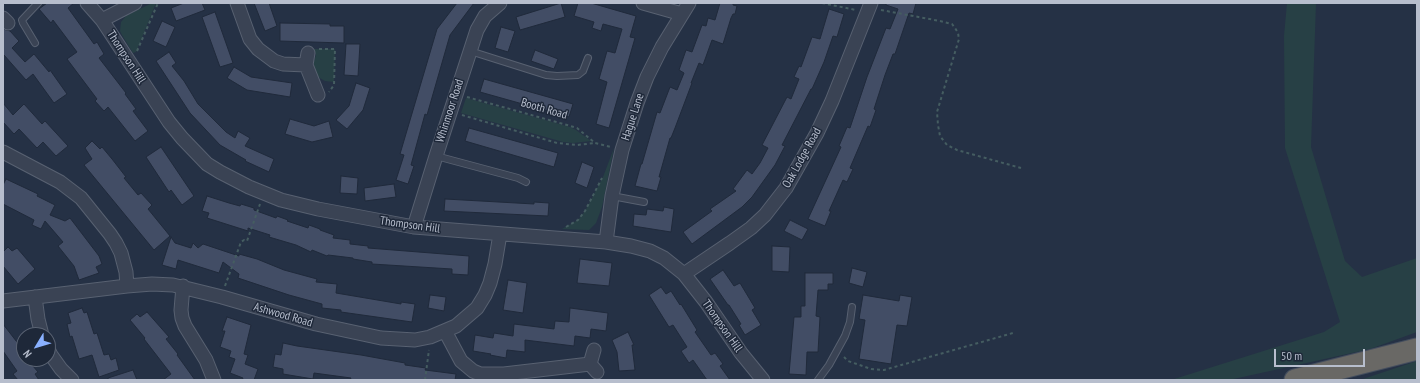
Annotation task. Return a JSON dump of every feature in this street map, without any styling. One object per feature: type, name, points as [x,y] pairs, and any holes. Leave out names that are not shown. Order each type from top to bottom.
[{"type":"highway","points":[[1295,380],[1417,349]]},
{"type":"street","name":"Thompson Hill","points":[[87,3],[102,20],[169,122],[207,164],[235,181],[281,200],[318,209],[414,227],[606,242],[650,251],[664,258],[684,274],[706,302],[741,353],[763,380]]},
{"type":"street","points":[[102,20],[135,3]]},
{"type":"street","points":[[237,3],[250,39],[258,49],[274,61],[283,64],[307,59],[318,95]]},
{"type":"street","name":"Whinmoor Road","points":[[414,227],[477,30],[485,16],[500,3]]},
{"type":"street","points":[[643,3],[682,14]]},
{"type":"street","name":"Hague Lane","points":[[606,242],[612,196],[622,150],[637,103],[647,77],[662,47],[689,3]]},
{"type":"street","name":"Oak Lodge Road","points":[[684,274],[751,228],[765,216],[786,188],[817,133],[832,101],[869,7]]},
{"type":"street","points":[[3,152],[60,182],[81,198],[116,243],[121,253],[126,272],[127,286]]},
{"type":"street","name":"Ashwood Road","points":[[3,301],[127,286],[165,284],[183,286],[316,324],[381,338],[415,340],[430,337],[456,326],[477,308],[485,295],[495,264],[500,234]]},
{"type":"street","points":[[183,286],[181,310],[182,318],[185,326],[206,360],[214,380]]},
{"type":"street","points":[[35,297],[40,327]]},
{"type":"street","points":[[445,331],[461,361],[472,371],[480,374],[504,374],[593,368],[594,350]]},
{"type":"street","points":[[56,361],[61,369],[72,380]]},
{"type":"lane","points":[[35,43],[22,20],[38,3]]},
{"type":"lane","points":[[470,51],[546,75],[557,76],[578,75],[584,71],[588,58]]},
{"type":"lane","points":[[436,156],[518,178],[526,182]]},
{"type":"lane","points":[[612,196],[644,202]]},
{"type":"lane","points":[[818,380],[837,352],[845,336],[850,322],[852,308]]},
{"type":"path","points":[[129,61],[137,52],[158,3]]},
{"type":"path","points":[[822,3],[869,7],[952,24],[958,33],[959,39],[937,112],[940,136],[947,145],[957,150],[1021,168]]},
{"type":"path","points":[[307,59],[312,49],[335,49],[334,85],[331,91],[325,95],[318,95]]},
{"type":"path","name":"Booth Road","points":[[456,94],[577,128],[595,143],[622,150]]},
{"type":"path","points":[[451,112],[557,143],[577,145],[595,143]]},
{"type":"path","points":[[546,237],[578,220],[591,202],[603,177]]},
{"type":"path","points":[[222,297],[241,242],[244,240],[247,241],[264,193]]},
{"type":"path","points":[[837,352],[848,361],[871,369],[884,370],[1013,333]]},
{"type":"path","points":[[425,380],[430,337]]},
{"type":"green space","points":[[152,3],[156,3],[136,52],[133,53],[120,31],[121,22],[126,16]]},
{"type":"green space","points":[[1287,3],[1316,3],[1311,147],[1345,261],[1362,277],[1417,258],[1417,332],[1370,349],[1229,380],[1171,380],[1324,332],[1340,322],[1285,148],[1284,36]]},
{"type":"green space","points":[[312,49],[335,49],[334,82],[325,81],[318,77],[314,70],[316,55]]},
{"type":"green space","points":[[466,98],[570,127],[591,141],[573,143],[563,142],[461,113]]},
{"type":"green space","points":[[614,148],[602,207],[596,223],[589,230],[562,229],[578,220],[585,211],[603,177]]},
{"type":"green space","points":[[1417,361],[1417,380],[1360,380]]},
{"type":"building","points":[[47,3],[74,3],[68,8],[94,44],[97,42],[104,54],[99,58],[126,93],[125,94],[136,109],[133,111],[148,131],[135,141],[108,107],[104,111],[95,101],[97,99],[67,59],[77,52],[53,20],[51,23],[39,9]]},
{"type":"building","points":[[184,3],[202,3],[205,10],[176,21],[171,8]]},
{"type":"building","points":[[254,3],[269,3],[277,26],[265,31]]},
{"type":"building","points":[[457,3],[474,3],[450,35],[427,115],[425,114],[411,165],[414,166],[408,184],[396,180],[404,155],[400,154],[437,29]]},
{"type":"building","points":[[561,3],[565,17],[520,30],[516,17]]},
{"type":"building","points":[[578,3],[591,3],[636,16],[630,37],[635,38],[609,128],[596,124],[607,82],[599,79],[607,51],[615,53],[622,29],[603,24],[601,31],[592,28],[594,22],[574,16]]},
{"type":"building","points":[[720,3],[733,3],[733,5],[737,6],[735,14],[733,14],[731,18],[723,44],[712,40],[703,65],[699,63],[670,138],[659,177],[661,177],[657,191],[635,186],[657,112],[660,113],[670,87],[677,90],[684,73],[679,70],[686,50],[692,52],[702,25],[706,26],[708,18],[715,20]]},
{"type":"building","points":[[886,3],[916,3],[913,14],[909,13],[895,54],[893,54],[885,75],[870,127],[868,126],[850,168],[853,169],[847,182],[843,180],[829,211],[831,211],[825,226],[808,219],[841,147],[839,146],[847,127],[850,128],[867,77],[886,28],[890,29],[898,9],[886,5]]},
{"type":"building","points":[[829,9],[844,14],[837,37],[833,36],[824,62],[812,89],[782,145],[785,146],[775,165],[752,197],[742,207],[692,244],[683,232],[712,211],[710,209],[736,191],[733,189],[747,170],[752,174],[760,163],[768,148],[762,145],[787,97],[791,99],[799,79],[794,77],[799,66],[801,67],[812,37],[820,39]]},
{"type":"building","points":[[215,12],[233,63],[220,67],[202,17]]},
{"type":"building","points":[[162,21],[175,27],[166,47],[153,41]]},
{"type":"building","points":[[280,23],[330,24],[330,26],[344,26],[344,43],[280,41]]},
{"type":"building","points":[[501,27],[515,31],[508,52],[495,48]]},
{"type":"building","points":[[3,29],[10,31],[19,41],[12,48],[25,62],[34,54],[49,72],[50,70],[67,94],[54,103],[33,74],[26,80],[4,55],[3,57]]},
{"type":"building","points":[[346,44],[360,44],[358,76],[344,75]]},
{"type":"building","points":[[535,50],[558,59],[554,69],[531,61]]},
{"type":"building","points":[[169,52],[176,63],[172,66],[184,81],[198,104],[226,132],[235,138],[238,131],[250,138],[245,146],[274,159],[269,172],[245,161],[246,160],[220,145],[190,113],[156,61]]},
{"type":"building","points":[[234,67],[251,77],[292,83],[290,97],[247,90],[227,78]]},
{"type":"building","points":[[484,79],[573,104],[569,117],[480,92]]},
{"type":"building","points":[[356,83],[370,88],[363,110],[347,129],[336,120],[349,106]]},
{"type":"building","points":[[3,103],[13,115],[24,104],[42,124],[45,121],[68,146],[56,156],[43,142],[37,148],[19,129],[14,134],[3,122]]},
{"type":"building","points":[[290,119],[314,126],[329,121],[333,137],[312,142],[285,134]]},
{"type":"building","points":[[469,128],[558,153],[554,167],[465,141]]},
{"type":"building","points":[[92,141],[100,149],[102,147],[138,195],[141,193],[152,205],[148,209],[170,236],[154,250],[84,165],[92,159],[85,148]]},
{"type":"building","points":[[161,147],[194,196],[182,205],[171,190],[169,192],[146,157]]},
{"type":"building","points":[[582,162],[594,167],[587,188],[575,183]]},
{"type":"building","points":[[341,176],[358,178],[357,194],[340,193]]},
{"type":"building","points":[[6,179],[38,194],[37,196],[55,205],[50,215],[65,221],[70,218],[99,256],[102,264],[96,267],[99,273],[79,280],[74,266],[58,246],[63,242],[45,221],[41,229],[32,225],[34,220],[3,204],[3,185]]},
{"type":"building","points":[[394,184],[396,197],[365,201],[364,188]]},
{"type":"building","points":[[207,196],[240,206],[241,204],[254,208],[254,210],[276,218],[277,216],[308,228],[309,225],[334,235],[333,238],[350,240],[350,244],[368,246],[368,248],[469,256],[468,275],[452,274],[452,269],[372,264],[372,262],[353,258],[327,256],[312,250],[311,252],[296,245],[269,237],[270,235],[248,228],[248,231],[207,218],[209,213],[202,211]]},
{"type":"building","points":[[445,199],[534,204],[534,202],[549,203],[548,216],[444,211]]},
{"type":"building","points":[[664,207],[674,209],[671,232],[633,226],[634,214],[646,215],[647,209],[663,211]]},
{"type":"building","points":[[790,220],[808,229],[802,240],[784,231]]},
{"type":"building","points":[[171,237],[175,243],[191,248],[193,243],[198,248],[203,244],[239,256],[239,254],[257,259],[284,270],[317,279],[316,282],[337,284],[336,293],[401,304],[401,302],[415,304],[412,322],[322,308],[322,304],[238,278],[239,274],[223,262],[219,273],[178,260],[176,269],[162,265]]},
{"type":"building","points":[[772,246],[790,247],[789,272],[772,271]]},
{"type":"building","points":[[8,247],[12,251],[17,248],[35,269],[18,284],[3,266],[3,252]]},
{"type":"building","points":[[580,259],[612,263],[609,286],[577,283]]},
{"type":"building","points":[[852,268],[867,272],[863,287],[849,283]]},
{"type":"building","points":[[723,270],[734,286],[740,283],[755,308],[752,310],[761,325],[745,335],[739,325],[741,324],[710,279]]},
{"type":"building","points":[[805,273],[833,273],[833,284],[828,284],[828,290],[818,290],[816,316],[820,317],[818,352],[807,352],[806,375],[789,374],[794,317],[801,317],[801,306],[805,306]]},
{"type":"building","points":[[508,280],[527,283],[523,313],[503,310]]},
{"type":"building","points":[[661,287],[666,294],[671,291],[680,305],[681,304],[697,330],[695,332],[711,355],[715,353],[723,364],[720,366],[730,380],[707,380],[693,360],[689,363],[681,351],[687,347],[673,325],[669,327],[649,295]]},
{"type":"building","points":[[430,295],[446,297],[444,311],[428,308]]},
{"type":"building","points":[[863,295],[899,301],[900,295],[912,297],[907,326],[897,325],[891,364],[859,359],[865,320],[859,319]]},
{"type":"building","points":[[82,308],[84,313],[87,312],[94,334],[97,333],[104,355],[109,354],[111,360],[116,358],[119,370],[99,377],[92,355],[79,359],[72,336],[70,337],[67,324],[71,323],[68,313]]},
{"type":"building","points":[[570,308],[608,313],[606,331],[591,329],[590,338],[575,336],[574,346],[525,340],[525,352],[507,350],[506,358],[473,351],[475,335],[493,338],[494,333],[513,336],[514,324],[554,329],[555,321],[569,322]]},
{"type":"building","points":[[147,312],[169,337],[166,339],[195,380],[163,380],[171,374],[130,320],[137,314],[140,317]]},
{"type":"building","points":[[227,317],[251,325],[244,354],[248,355],[245,364],[258,369],[254,380],[242,380],[243,378],[230,373],[235,359],[229,357],[231,351],[220,347],[225,331],[222,331]]},
{"type":"building","points":[[3,324],[16,341],[16,367],[34,367],[38,372],[35,374],[39,380],[18,380],[13,374],[17,371],[3,351]]},
{"type":"building","points":[[628,332],[634,345],[632,345],[635,370],[619,371],[617,352],[612,340]]},
{"type":"building","points":[[283,343],[405,363],[405,365],[426,368],[425,370],[456,374],[455,380],[350,380],[351,378],[314,373],[313,379],[283,374],[283,369],[273,367],[275,354],[281,355]]},
{"type":"building","points":[[133,370],[137,380],[108,380],[108,378]]}]
